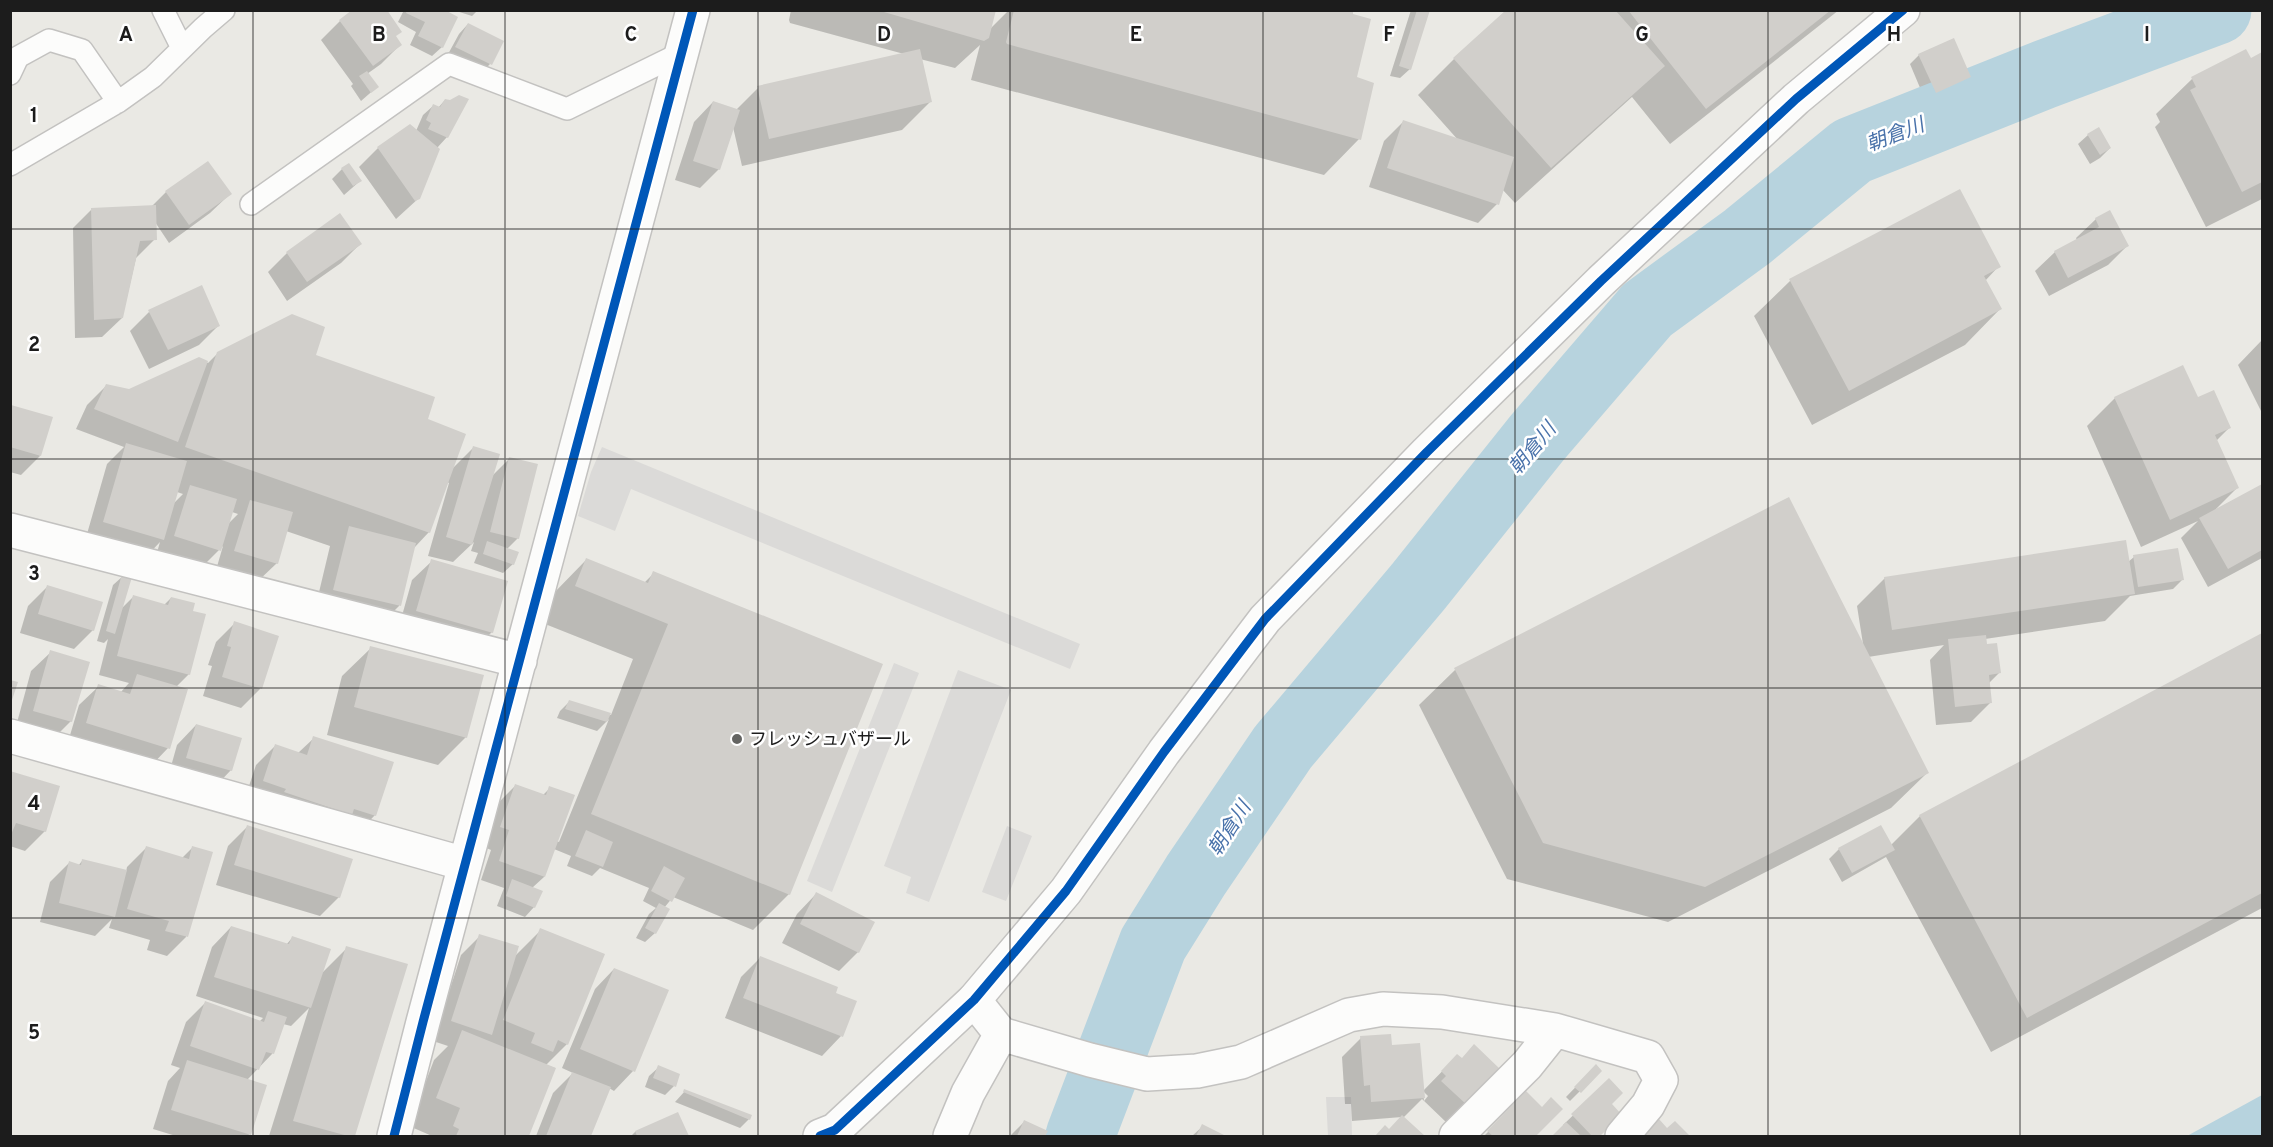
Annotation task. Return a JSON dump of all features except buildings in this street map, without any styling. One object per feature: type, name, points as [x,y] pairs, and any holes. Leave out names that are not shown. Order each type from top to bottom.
[{"type":"street","points":[[394,1137],[693,10]]},
{"type":"street","points":[[820,1137],[835,1130],[974,1000],[1066,891],[1164,752],[1265,619],[1427,452],[1601,281],[1796,99],[1903,10]]},
{"type":"street","points":[[10,530],[520,661]]},
{"type":"street","points":[[10,736],[465,864]]},
{"type":"street","points":[[974,1000],[1001,1034],[1147,1074],[1197,1071],[1241,1062],[1349,1015],[1383,1010],[1442,1012],[1555,1030],[1648,1057],[1661,1080],[1648,1105],[1622,1137]]},
{"type":"street","points":[[1456,1137],[1527,1065],[1555,1030]]},
{"type":"street","points":[[950,1137],[968,1093],[1001,1034]]},
{"type":"lane","points":[[163,10],[182,48]]},
{"type":"lane","points":[[10,165],[118,102],[153,78],[224,10]]},
{"type":"lane","points":[[10,74],[18,57],[49,40],[82,50],[118,102]]},
{"type":"lane","points":[[251,204],[449,64],[567,109],[681,54]]},
{"type":"shaded area","points":[[602,447],[1080,644],[1070,669],[631,489],[615,531],[578,516],[591,472]]},
{"type":"shaded area","points":[[894,663],[919,673],[832,892],[807,881]]},
{"type":"shaded area","points":[[958,670],[1011,690],[929,902],[906,893],[911,877],[884,866]]},
{"type":"shaded area","points":[[1007,826],[1032,836],[1006,901],[982,892]]},
{"type":"shaded area","points":[[1326,1097],[1351,1097],[1352,1136],[1328,1136]]},
{"type":"water","points":[[2262,1095],[2262,1136],[2187,1136]]},
{"type":"waterway","name":"朝倉川","points":[[1080,1136],[1153,944],[1196,875],[1283,747],[1418,587],[1537,438],[1647,310],[1747,237],[1852,151],[2043,75],[2217,10]]},
{"type":"cycle path","points":[[394,1136],[693,10]]},
{"type":"cycle path","points":[[820,1136],[835,1130],[974,1000],[1066,891],[1164,752],[1265,619],[1427,452],[1601,281],[1796,99],[1903,10]]},
{"type":"place","name":"フレッシュバザール","points":[[737,739]]}]
